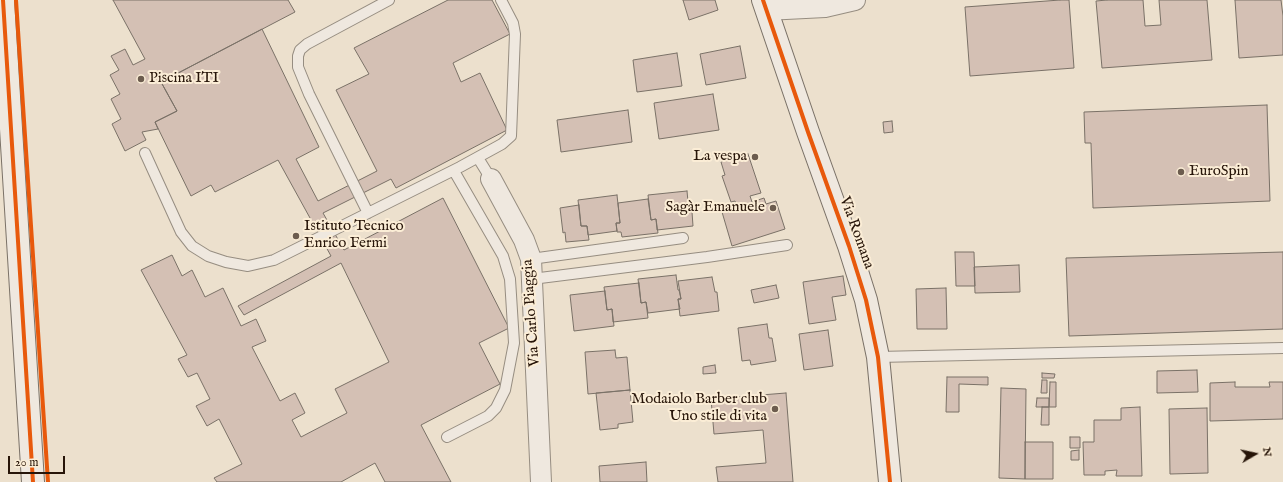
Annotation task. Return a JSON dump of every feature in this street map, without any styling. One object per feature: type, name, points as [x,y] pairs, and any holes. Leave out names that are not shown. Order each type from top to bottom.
[{"type":"main road","points":[[3,0],[33,482]]},
{"type":"main road","name":"Via Romana","points":[[765,5],[860,278],[878,357],[890,482]]},
{"type":"street","points":[[765,5],[825,7],[854,0]]},
{"type":"street","name":"Via Carlo Piaggia","points":[[491,179],[524,240],[531,259],[541,482]]},
{"type":"lane","points":[[368,213],[310,94],[298,67],[298,56],[300,50],[307,44],[389,0]]},
{"type":"lane","points":[[145,153],[181,232],[192,246],[208,256],[226,262],[248,266],[274,260],[454,171],[502,144],[511,136],[515,34],[513,23],[501,0]]},
{"type":"lane","name":"Via Carlo Piaggia","points":[[478,158],[491,179]]},
{"type":"lane","points":[[447,437],[488,416],[496,408],[505,390],[514,342],[510,279],[503,256],[454,171]]},
{"type":"lane","points":[[531,259],[683,238]]},
{"type":"lane","points":[[532,279],[707,257],[787,245]]},
{"type":"lane","points":[[878,357],[1283,348]]},
{"type":"building","name":"Piscina ITI","points":[[113,0],[288,0],[295,12],[161,82],[177,111],[155,122],[158,129],[142,132],[146,140],[125,151],[112,124],[121,119],[111,99],[120,94],[110,75],[119,70],[111,56],[125,49],[133,65],[145,59]]},
{"type":"building","points":[[448,0],[492,0],[510,34],[453,63],[461,82],[480,73],[507,130],[396,188],[391,179],[323,213],[344,250],[443,198],[509,328],[479,343],[500,384],[421,425],[451,482],[385,482],[375,463],[341,482],[217,482],[214,478],[242,464],[219,419],[207,426],[196,406],[210,399],[197,373],[188,377],[178,359],[187,355],[141,270],[172,255],[182,276],[192,270],[205,297],[223,288],[241,326],[256,319],[266,341],[252,347],[280,401],[295,393],[305,413],[292,420],[301,437],[347,413],[335,389],[389,362],[341,263],[244,315],[238,306],[331,256],[278,160],[215,192],[211,185],[191,196],[155,122],[177,111],[161,82],[262,29],[319,147],[296,159],[318,201],[377,171],[336,90],[369,74],[354,48]]},
{"type":"building","points":[[683,0],[715,0],[718,10],[689,20]]},
{"type":"building","points":[[1069,0],[1074,68],[970,76],[965,7]]},
{"type":"building","points":[[1143,0],[1145,26],[1161,25],[1159,0],[1207,0],[1212,60],[1102,68],[1096,1]]},
{"type":"building","points":[[1235,0],[1281,0],[1283,16],[1283,55],[1239,58]]},
{"type":"building","points":[[740,46],[746,78],[706,85],[700,54]]},
{"type":"building","points":[[677,53],[682,86],[637,92],[633,60]]},
{"type":"building","points":[[713,94],[719,130],[659,139],[654,103]]},
{"type":"building","name":"EuroSpin","points":[[1267,105],[1270,201],[1093,208],[1091,143],[1085,143],[1084,112]]},
{"type":"building","points":[[628,110],[632,142],[561,152],[557,120]]},
{"type":"building","points":[[892,121],[893,132],[884,133],[883,122]]},
{"type":"building","points":[[748,154],[761,193],[750,196],[752,202],[764,198],[766,204],[776,201],[785,229],[732,246],[722,212],[737,207],[735,201],[731,202],[722,176],[725,175],[721,162]]},
{"type":"building","points":[[687,191],[689,212],[692,212],[693,226],[657,230],[656,219],[651,220],[648,195]]},
{"type":"building","points":[[617,195],[620,223],[616,223],[617,231],[588,235],[587,226],[581,226],[578,200]]},
{"type":"building","points":[[648,199],[651,220],[656,219],[658,233],[622,237],[621,232],[617,232],[616,223],[620,223],[618,203]]},
{"type":"building","points":[[579,205],[581,226],[587,226],[589,240],[566,242],[565,232],[563,233],[560,208]]},
{"type":"building","points":[[955,252],[974,252],[975,286],[956,286]]},
{"type":"building","points":[[1283,252],[1283,329],[1069,336],[1066,258]]},
{"type":"building","points":[[1019,265],[1020,292],[975,293],[974,267]]},
{"type":"building","points":[[676,275],[681,299],[678,299],[680,309],[648,313],[646,302],[641,303],[638,279]]},
{"type":"building","points":[[843,276],[846,295],[832,297],[836,320],[809,324],[803,282]]},
{"type":"building","points":[[712,277],[715,292],[717,292],[719,311],[680,316],[678,299],[681,299],[678,281]]},
{"type":"building","points":[[639,283],[641,303],[646,302],[648,318],[613,322],[612,309],[607,310],[604,287]]},
{"type":"building","points":[[776,285],[779,298],[754,303],[751,290]]},
{"type":"building","points":[[946,288],[947,329],[917,329],[916,289]]},
{"type":"building","points":[[605,291],[607,310],[612,309],[614,326],[574,331],[570,295]]},
{"type":"building","points":[[767,324],[769,338],[772,338],[776,361],[751,365],[750,360],[742,361],[738,328]]},
{"type":"building","points":[[828,330],[833,366],[804,370],[799,334]]},
{"type":"building","points":[[615,350],[616,358],[627,357],[630,390],[588,394],[585,352]]},
{"type":"building","points":[[715,365],[716,373],[703,374],[703,367]]},
{"type":"building","points":[[1197,370],[1198,392],[1157,393],[1157,371]]},
{"type":"building","points":[[1042,373],[1055,374],[1054,378],[1042,378]]},
{"type":"building","points":[[947,377],[988,377],[988,385],[959,384],[959,412],[946,412]]},
{"type":"building","points":[[1042,380],[1047,380],[1047,393],[1041,393]]},
{"type":"building","points":[[1050,382],[1056,382],[1056,407],[1049,407]]},
{"type":"building","points":[[1235,382],[1235,387],[1270,387],[1269,382],[1283,382],[1283,419],[1210,421],[1210,383]]},
{"type":"building","points":[[1001,388],[1026,389],[1025,479],[999,478]]},
{"type":"building","points":[[630,390],[633,422],[618,424],[618,428],[600,430],[596,393]]},
{"type":"building","points":[[786,393],[793,482],[718,482],[716,467],[766,463],[763,430],[714,434],[711,399]]},
{"type":"building","points":[[1037,398],[1049,398],[1049,407],[1036,407]]},
{"type":"building","points":[[1042,407],[1049,407],[1049,425],[1041,425]]},
{"type":"building","points":[[1140,407],[1142,476],[1116,476],[1117,470],[1105,471],[1105,475],[1084,475],[1083,442],[1094,442],[1094,420],[1121,420],[1121,408]]},
{"type":"building","points":[[1207,408],[1208,473],[1170,474],[1169,409]]},
{"type":"building","points":[[1070,437],[1080,437],[1080,448],[1070,448]]},
{"type":"building","points":[[1025,442],[1053,442],[1053,479],[1025,479]]},
{"type":"building","points":[[1079,450],[1079,460],[1071,460],[1071,451]]},
{"type":"building","points":[[646,462],[647,482],[600,482],[599,466]]},
{"type":"cycle path","points":[[3,0],[33,482]]},
{"type":"cycle path","points":[[16,0],[48,482]]},
{"type":"cycle path","points":[[763,0],[849,246],[866,300],[878,357],[890,482]]},
{"type":"place","name":"Piscina ITI","points":[[141,79]]},
{"type":"place","name":"La vespa","points":[[755,157]]},
{"type":"place","name":"EuroSpin","points":[[1181,172]]},
{"type":"place","name":"Sagàr Emanuele","points":[[773,208]]},
{"type":"place","name":"Istituto Tecnico Enrico Fermi","points":[[296,236]]},
{"type":"place","name":"Modaiolo Barber club Uno stile di vita","points":[[775,409]]}]
